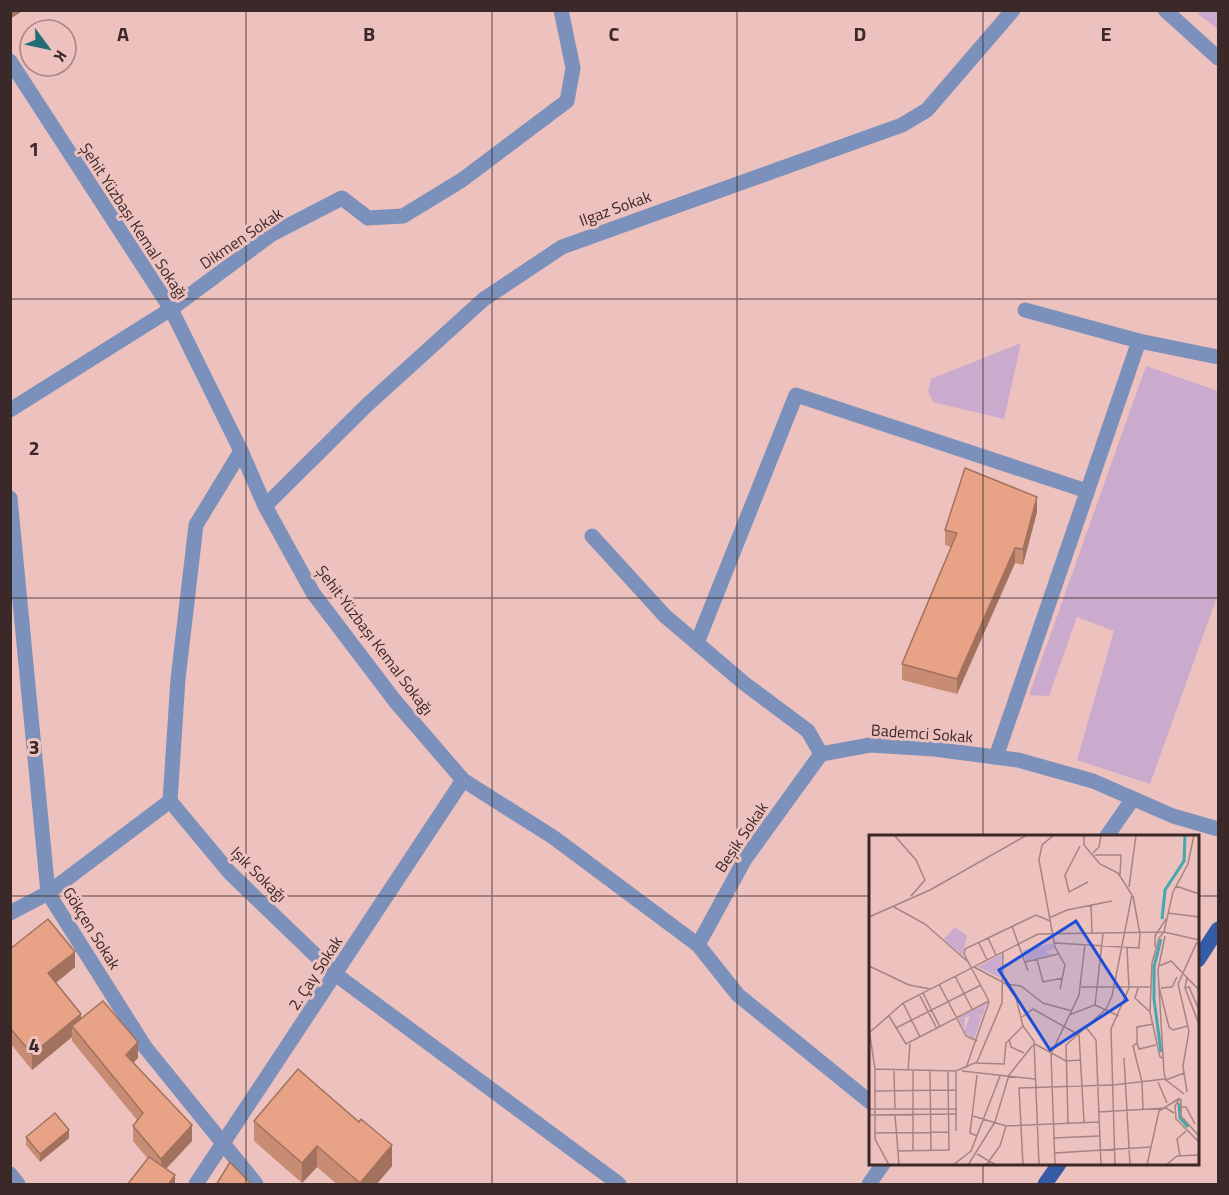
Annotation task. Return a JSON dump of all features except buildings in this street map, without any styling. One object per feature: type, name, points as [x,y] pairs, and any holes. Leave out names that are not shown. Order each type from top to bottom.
[{"type":"main road","points":[[1199,957],[1218,929]]},
{"type":"main road","points":[[1045,1185],[1058,1165]]},
{"type":"street","name":"Dikmen Sokak","points":[[10,410],[171,309],[272,234],[342,198],[368,218],[403,216],[462,180],[567,101],[573,68],[561,10]]},
{"type":"street","name":"Ilgaz Sokak","points":[[265,506],[367,405],[484,299],[562,247],[902,125],[927,110],[1013,10]]},
{"type":"street","points":[[1165,10],[1218,58]]},
{"type":"street","name":"Şehit Yüzbaşı Kemal Sokağı","points":[[10,61],[171,309],[241,451],[265,506],[313,593],[395,701],[463,780],[553,837],[698,945],[738,995],[869,1101]]},
{"type":"street","points":[[1025,310],[1139,341],[1218,357]]},
{"type":"street","points":[[996,757],[1139,341]]},
{"type":"street","points":[[697,643],[796,395],[1087,492]]},
{"type":"street","points":[[10,913],[48,892],[170,801],[178,679],[196,525],[241,451]]},
{"type":"street","name":"Gökçen Sokak","points":[[10,498],[12,539],[48,892],[145,1047],[256,1185]]},
{"type":"street","points":[[592,536],[665,616],[745,684],[808,731],[821,754]]},
{"type":"street","name":"Bademci Sokak","points":[[821,754],[870,745],[934,749],[1018,760],[1093,782],[1173,816],[1218,829]]},
{"type":"street","name":"Beşik Sokak","points":[[698,945],[744,859],[821,754]]},
{"type":"street","name":"2. Çay Sokak","points":[[196,1185],[463,780]]},
{"type":"street","points":[[1108,835],[1132,800]]},
{"type":"street","name":"Işık Sokağı","points":[[170,801],[231,873],[336,974],[619,1185]]},
{"type":"street","points":[[869,1185],[882,1165]]},
{"type":"street","points":[[10,1174],[18,1185]]},
{"type":"shaded area","points":[[1199,11],[1218,11],[1218,29],[1198,14]]},
{"type":"shaded area","points":[[1021,343],[1004,419],[933,402],[928,391],[931,379]]},
{"type":"shaded area","points":[[1146,366],[1218,391],[1218,594],[1150,784],[1077,760],[1114,631],[1077,617],[1049,696],[1029,695]]}]
